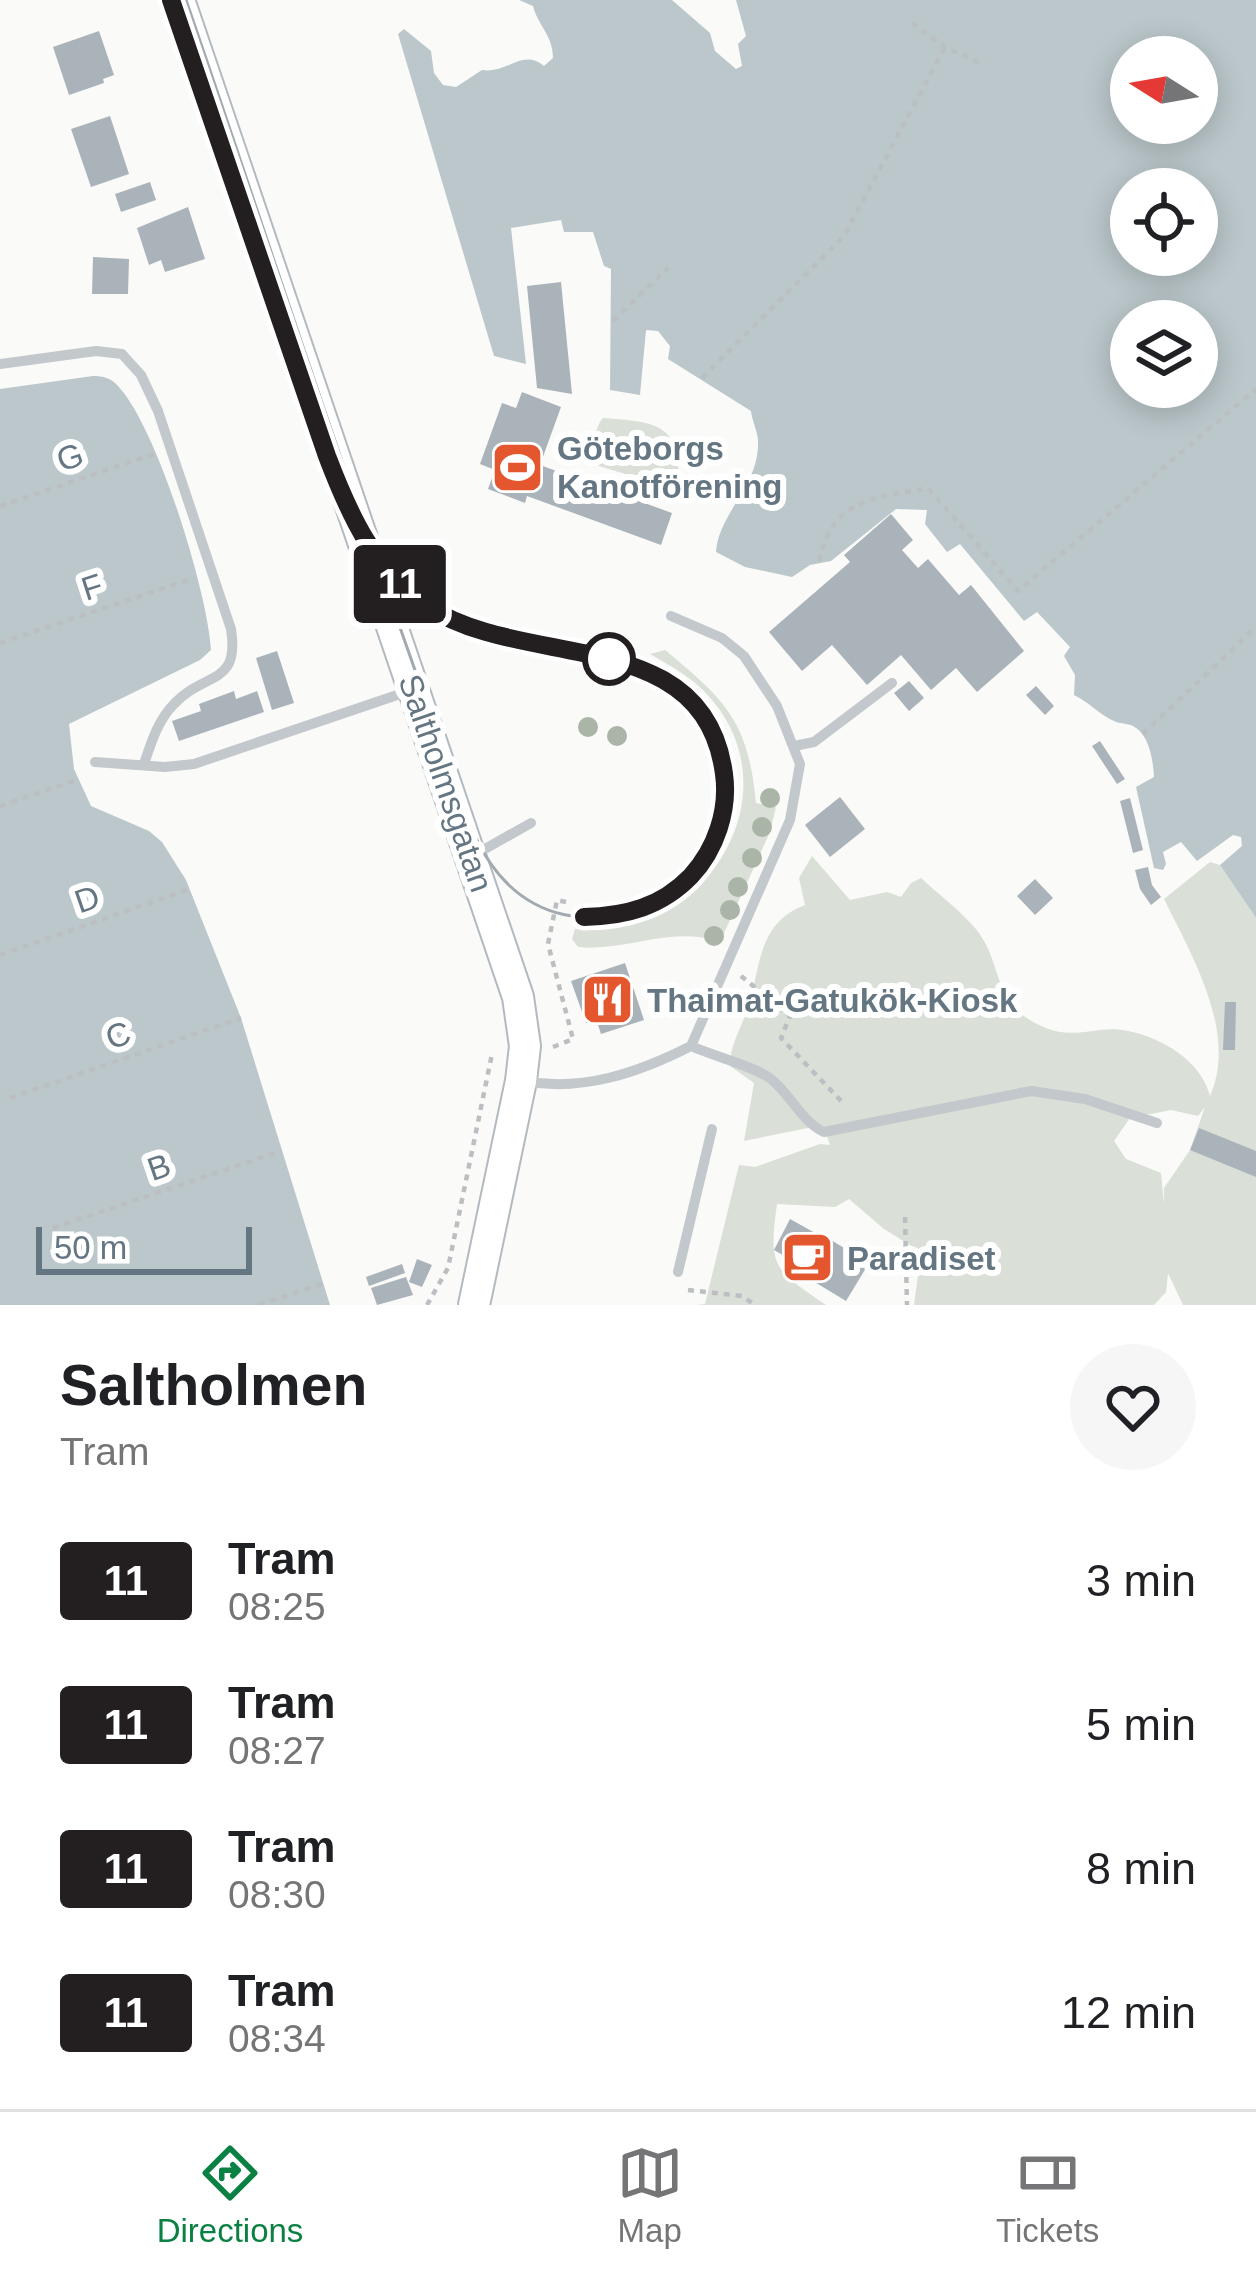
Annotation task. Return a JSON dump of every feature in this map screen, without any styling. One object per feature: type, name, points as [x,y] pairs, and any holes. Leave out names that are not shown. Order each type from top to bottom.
[{"type":"street","name":"Saltholmsgatan","points":[[179,0],[518,997],[525,1046],[521,1081],[473,1305]]},
{"type":"lane","points":[[0,364],[96,351],[122,354],[141,375],[158,411],[234,649],[224,674],[193,687],[170,708],[144,764]]},
{"type":"lane","points":[[521,1081],[579,1087],[691,1046],[790,820],[800,764],[777,706],[744,656],[722,638],[670,616]]},
{"type":"lane","points":[[794,746],[814,742],[892,683]]},
{"type":"lane","points":[[95,762],[164,767],[194,764],[414,689]]},
{"type":"lane","points":[[470,857],[531,824]]},
{"type":"lane","points":[[691,1046],[771,1079],[817,1129],[833,1132],[1030,1091],[1085,1099],[1157,1123]]},
{"type":"lane","points":[[678,1273],[712,1129]]},
{"type":"lane","points":[[457,1305],[483,1265]]},
{"type":"path","points":[[912,23],[984,65]]},
{"type":"path","points":[[702,378],[844,236],[946,47]]},
{"type":"path","points":[[613,321],[668,268]]},
{"type":"path","points":[[819,561],[824,538],[857,501],[928,488],[1018,591],[1256,389]]},
{"type":"path","name":"G","points":[[0,506],[155,453]]},
{"type":"path","name":"F","points":[[0,643],[199,576]]},
{"type":"path","points":[[1143,734],[1256,627]]},
{"type":"path","points":[[0,806],[76,780]]},
{"type":"path","name":"D","points":[[0,955],[190,889]]},
{"type":"path","points":[[725,964],[790,1016],[781,1038],[865,1127]]},
{"type":"path","name":"C","points":[[10,1098],[241,1018]]},
{"type":"path","points":[[427,1305],[448,1268],[493,1045]]},
{"type":"path","name":"B","points":[[53,1228],[281,1150]]},
{"type":"path","points":[[905,1217],[907,1305]]},
{"type":"path","points":[[678,1273],[689,1293],[742,1296],[755,1305]]},
{"type":"path","points":[[259,1305],[324,1283]]},
{"type":"shaded area","points":[[519,0],[672,0],[710,33],[715,51],[736,69],[742,66],[738,44],[746,36],[736,0],[1256,0],[1256,918],[1220,865],[1242,846],[1241,837],[1233,835],[1197,861],[1181,842],[1163,852],[1163,870],[1154,868],[1136,787],[1154,777],[1147,742],[1133,726],[1116,722],[1074,695],[1075,675],[1064,656],[1070,647],[1037,612],[1024,621],[960,544],[947,552],[925,524],[927,510],[896,509],[831,561],[810,565],[792,577],[745,567],[716,552],[718,538],[757,457],[751,411],[668,359],[670,346],[658,331],[646,330],[640,395],[610,390],[611,269],[604,266],[593,232],[564,232],[561,220],[511,228],[526,364],[494,356],[398,34],[404,29],[431,51],[434,73],[443,85],[456,87],[482,70],[522,60],[544,66],[553,58],[533,6]]},
{"type":"shaded area","points":[[93,376],[118,386],[149,437],[191,552],[211,650],[200,660],[69,724],[74,769],[91,806],[149,831],[162,842],[186,880],[241,1018],[330,1305],[0,1305],[0,389]]},
{"type":"shaded area","points":[[603,418],[653,425],[663,431],[676,451],[678,490],[599,466],[594,441]]},
{"type":"shaded area","points":[[665,650],[730,714],[747,751],[756,803],[776,807],[770,832],[720,942],[684,936],[578,947],[572,939],[575,929],[622,927],[663,912],[698,887],[724,853],[740,814],[743,772],[732,730],[704,691],[650,654]]},
{"type":"shaded area","points":[[812,856],[850,900],[887,892],[901,897],[921,878],[984,940],[1003,989],[1018,1011],[1058,1032],[1116,1029],[1154,1039],[1189,1062],[1210,1096],[1219,1047],[1215,1021],[1198,970],[1164,899],[1210,862],[1220,865],[1256,918],[1256,1305],[1183,1305],[1168,1273],[1166,1292],[1154,1305],[914,1305],[921,1252],[849,1199],[835,1207],[777,1204],[774,1242],[779,1265],[826,1305],[696,1305],[705,1304],[739,1165],[755,1167],[820,1144],[830,1145],[823,1125],[744,1141],[754,1083],[730,1066],[765,944],[779,922],[805,905],[799,878]],"holes":[[[1205,1107],[1190,1150],[1164,1188],[1164,1204],[1161,1173],[1126,1159],[1114,1141],[1130,1118],[1171,1110],[1198,1116]]]},
{"type":"building","points":[[99,31],[114,75],[69,95],[53,47]]},
{"type":"building","points":[[110,116],[129,174],[91,187],[71,129]]},
{"type":"building","points":[[150,182],[156,200],[121,212],[115,194]]},
{"type":"building","points":[[188,207],[205,259],[165,272],[161,260],[149,265],[137,228]]},
{"type":"building","points":[[93,257],[129,259],[128,294],[92,294]]},
{"type":"building","points":[[561,282],[572,394],[537,388],[527,286]]},
{"type":"building","name":"Göteborgs Kanotförening","points":[[522,392],[561,407],[540,465],[672,513],[661,545],[527,496],[525,503],[488,489],[495,470],[480,464],[502,403],[516,408]]},
{"type":"building","points":[[891,514],[913,540],[902,550],[918,568],[928,559],[959,595],[971,585],[1024,651],[977,692],[956,668],[931,690],[901,655],[867,685],[832,645],[802,671],[769,632],[850,562],[844,555]]},
{"type":"building","points":[[277,651],[294,703],[272,710],[256,658]]},
{"type":"building","points":[[909,681],[924,698],[909,711],[894,693]]},
{"type":"building","points":[[1036,686],[1054,706],[1045,715],[1026,695]]},
{"type":"building","points":[[234,691],[236,699],[257,691],[264,712],[179,741],[172,721],[201,711],[199,704]]},
{"type":"building","points":[[1100,741],[1125,779],[1117,784],[1092,746]]},
{"type":"building","points":[[840,797],[865,829],[830,857],[805,825]]},
{"type":"building","points":[[1130,798],[1143,850],[1133,853],[1120,801]]},
{"type":"building","points":[[1148,867],[1161,897],[1151,905],[1135,870]]},
{"type":"building","points":[[1035,879],[1053,898],[1035,915],[1017,896]]},
{"type":"building","name":"Thaimat-Gatukök-Kiosk","points":[[625,963],[644,1020],[601,1034],[596,1019],[586,1023],[571,981]]},
{"type":"building","points":[[1225,1002],[1236,1002],[1235,1050],[1223,1050]]},
{"type":"building","points":[[1199,1128],[1256,1151],[1256,1177],[1190,1150]]},
{"type":"building","points":[[790,1219],[826,1239],[809,1270],[774,1250]]},
{"type":"building","points":[[831,1240],[869,1263],[846,1301],[808,1278]]},
{"type":"building","points":[[417,1259],[432,1265],[422,1287],[409,1282]]},
{"type":"building","points":[[402,1264],[405,1273],[369,1286],[366,1277]]},
{"type":"building","points":[[406,1277],[413,1295],[377,1305],[371,1288]]},
{"type":"tram line","points":[[171,0],[327,456],[344,499],[354,519],[365,538],[377,557],[425,605],[463,624],[638,668],[675,687],[703,717],[721,760],[723,808],[709,849],[683,882],[647,905],[607,917],[565,915],[525,898],[491,864],[477,840],[461,803],[375,557],[347,477],[186,0]]},
{"type":"tram line","name":"11","points":[[171,0],[327,456],[373,553],[410,593],[455,622],[481,632],[627,663],[660,676],[686,697],[713,733],[724,772],[724,800],[705,859],[684,883],[656,903],[626,915],[584,917]]},
{"type":"place","name":"Göteborgs Kanotförening","points":[[518,467]]},
{"type":"place","name":"Thaimat-Gatukök-Kiosk","points":[[608,1000]]},
{"type":"place","name":"Paradiset","points":[[808,1258]]}]
